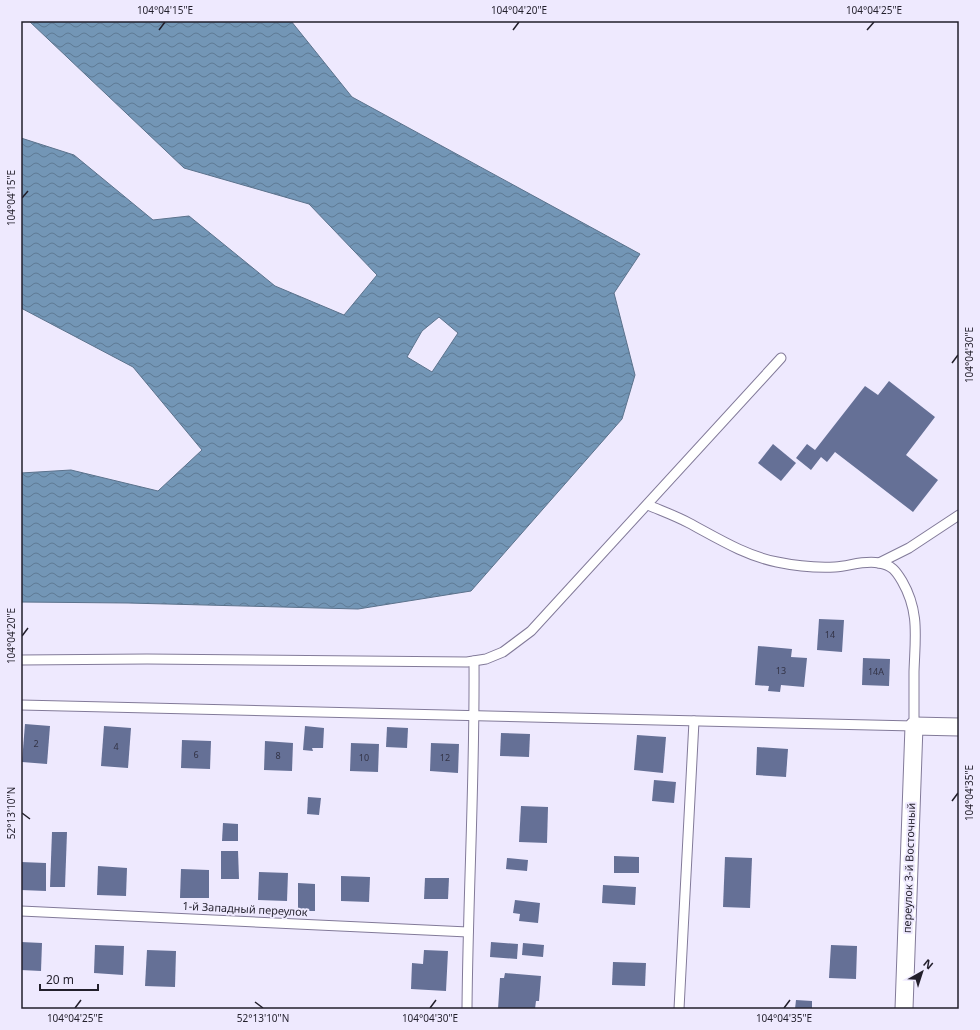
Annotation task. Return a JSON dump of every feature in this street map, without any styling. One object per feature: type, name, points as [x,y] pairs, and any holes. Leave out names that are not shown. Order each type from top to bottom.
[{"type":"street","points":[[914,726],[959,727]]},
{"type":"street","name":"переулок 3-й Восточный","points":[[904,1009],[914,726]]},
{"type":"lane","points":[[21,660],[154,659],[467,662],[486,659],[503,652],[531,631],[781,358]]},
{"type":"lane","points":[[21,705],[914,726],[916,623],[908,592],[896,571],[889,566],[879,563],[866,562],[836,567],[815,568],[775,562],[732,546],[688,522],[648,505]]},
{"type":"lane","points":[[879,563],[909,548],[959,515]]},
{"type":"lane","points":[[467,1009],[474,661]]},
{"type":"lane","points":[[679,1009],[694,721]]},
{"type":"lane","name":"1-й Западный переулок","points":[[21,910],[468,932]]},
{"type":"water","points":[[29,21],[291,21],[352,97],[640,254],[614,293],[635,375],[622,419],[471,591],[358,609],[128,603],[21,602],[21,473],[71,470],[158,491],[202,450],[133,367],[21,308],[21,138],[74,155],[153,220],[189,216],[275,286],[344,315],[377,275],[309,204],[184,168]],"holes":[[[439,317],[458,333],[432,372],[407,357],[422,331]]]},
{"type":"building","points":[[889,381],[935,417],[906,455],[938,480],[913,512],[835,452],[827,462],[821,457],[811,470],[796,458],[807,444],[815,450],[865,386],[878,395]]},
{"type":"building","points":[[773,444],[796,463],[781,481],[758,463]]},
{"type":"building","points":[[819,619],[844,620],[842,652],[817,650]]},
{"type":"building","points":[[758,646],[792,649],[791,657],[807,658],[804,687],[781,685],[780,692],[768,691],[769,686],[755,685]]},
{"type":"building","points":[[863,658],[890,659],[889,686],[862,685]]},
{"type":"building","points":[[25,724],[50,726],[47,764],[22,762]]},
{"type":"building","points":[[104,726],[131,728],[128,768],[101,766]]},
{"type":"building","points":[[305,726],[324,728],[323,748],[312,748],[313,751],[303,750]]},
{"type":"building","points":[[387,727],[408,728],[407,748],[386,747]]},
{"type":"building","points":[[501,733],[530,734],[529,757],[500,756]]},
{"type":"building","points":[[637,735],[666,737],[663,773],[634,770]]},
{"type":"building","points":[[182,740],[211,741],[210,769],[181,768]]},
{"type":"building","points":[[265,741],[293,743],[292,771],[264,770]]},
{"type":"building","points":[[351,743],[379,744],[378,772],[350,771]]},
{"type":"building","points":[[431,743],[459,744],[458,773],[430,771]]},
{"type":"building","points":[[757,747],[788,749],[786,777],[756,775]]},
{"type":"building","points":[[654,780],[676,782],[674,803],[652,801]]},
{"type":"building","points":[[308,797],[321,798],[319,815],[307,814]]},
{"type":"building","points":[[521,806],[548,807],[547,843],[519,842]]},
{"type":"building","points":[[223,823],[238,824],[238,841],[222,841]]},
{"type":"building","points":[[52,832],[67,832],[65,887],[50,887]]},
{"type":"building","points":[[221,851],[238,851],[239,879],[221,879]]},
{"type":"building","points":[[614,856],[639,857],[639,873],[614,873]]},
{"type":"building","points":[[725,857],[752,858],[750,908],[723,907]]},
{"type":"building","points":[[507,858],[528,860],[527,871],[506,869]]},
{"type":"building","points":[[21,862],[46,863],[46,891],[21,890]]},
{"type":"building","points":[[98,866],[127,868],[126,896],[97,895]]},
{"type":"building","points":[[181,869],[209,870],[209,898],[180,898]]},
{"type":"building","points":[[259,872],[288,873],[287,901],[258,900]]},
{"type":"building","points":[[341,876],[370,877],[369,902],[341,901]]},
{"type":"building","points":[[425,878],[449,878],[448,899],[424,899]]},
{"type":"building","points":[[298,883],[315,884],[315,911],[298,911]]},
{"type":"building","points":[[603,885],[636,887],[635,905],[602,903]]},
{"type":"building","points":[[515,900],[540,903],[538,923],[519,921],[520,914],[513,913]]},
{"type":"building","points":[[21,942],[42,943],[41,971],[21,970]]},
{"type":"building","points":[[491,942],[518,944],[517,959],[490,957]]},
{"type":"building","points":[[523,943],[544,945],[543,957],[522,955]]},
{"type":"building","points":[[95,945],[124,946],[123,975],[94,973]]},
{"type":"building","points":[[831,945],[857,946],[856,979],[829,978]]},
{"type":"building","points":[[147,950],[176,951],[175,987],[145,986]]},
{"type":"building","points":[[424,950],[448,951],[446,991],[411,989],[412,963],[423,964]]},
{"type":"building","points":[[613,962],[646,963],[645,986],[612,985]]},
{"type":"building","points":[[505,973],[541,976],[539,1001],[536,1001],[535,1009],[498,1009],[500,978],[504,978]]},
{"type":"building","points":[[796,1000],[812,1001],[812,1009],[795,1009]]}]
